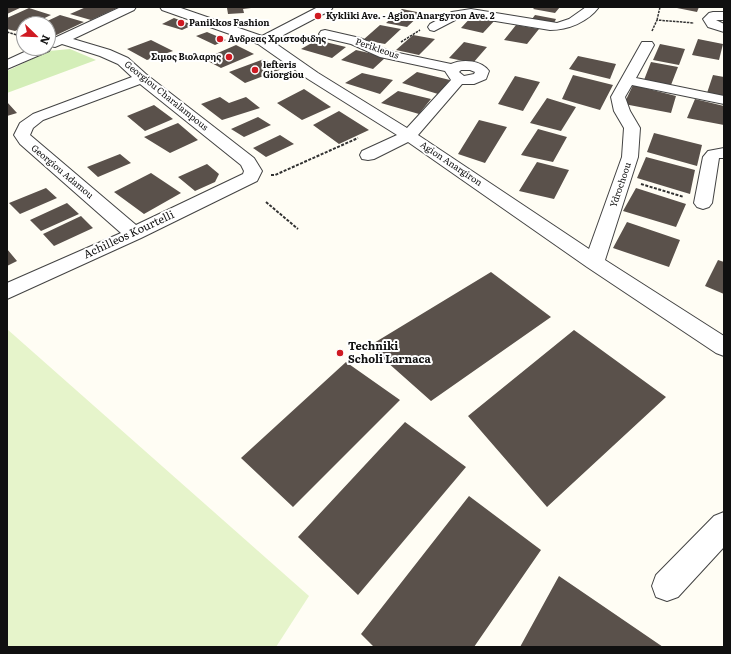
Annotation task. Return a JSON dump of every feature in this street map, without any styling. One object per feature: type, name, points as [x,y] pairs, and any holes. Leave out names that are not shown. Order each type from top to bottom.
[{"type":"street","points":[[56,42],[130,7]]},
{"type":"street","name":"Agion Anargiron","points":[[166,7],[263,41],[313,76],[409,136],[594,262],[724,347]]},
{"type":"street","points":[[198,17],[211,7]]},
{"type":"street","points":[[263,41],[327,7]]},
{"type":"street","points":[[434,27],[456,15],[471,13],[550,26],[563,26],[570,24],[593,7]]},
{"type":"street","points":[[724,16],[709,19],[712,24],[724,28]]},
{"type":"street","name":"Perikleous","points":[[325,34],[356,41],[385,54],[456,74],[409,136]]},
{"type":"street","name":"Georgiou Charalampous","points":[[56,43],[105,53],[123,61],[142,78],[248,162],[253,170],[251,177]]},
{"type":"street","name":"Ydrochoou","points":[[594,262],[630,157],[632,128],[622,111],[618,97],[647,45]]},
{"type":"street","points":[[7,65],[27,56]]},
{"type":"street","name":"Georgiou Adamou","points":[[134,234],[26,141],[22,135],[26,126],[38,116],[142,78]]},
{"type":"street","points":[[627,80],[724,100]]},
{"type":"street","points":[[368,155],[409,136]]},
{"type":"street","points":[[703,203],[711,157],[714,154],[724,153]]},
{"type":"street","name":"Achilleos Kourtelli","points":[[7,292],[134,234],[251,177]]},
{"type":"street","points":[[667,586],[724,526]]},
{"type":"path","points":[[647,45],[657,20],[660,7]]},
{"type":"path","points":[[657,20],[712,24]]},
{"type":"path","points":[[385,54],[415,32],[434,27]]},
{"type":"path","points":[[251,177],[275,175],[390,124]]},
{"type":"path","points":[[623,178],[703,203]]},
{"type":"path","points":[[266,202],[298,229]]},
{"type":"green space","points":[[70,49],[96,60],[7,93],[7,71],[38,56],[56,56],[56,50]]},
{"type":"green space","points":[[7,329],[309,596],[276,647],[7,647]]},
{"type":"building","points":[[7,7],[22,7],[7,14]]},
{"type":"building","points":[[86,7],[117,8],[91,20],[70,14]]},
{"type":"building","points":[[535,7],[560,7],[555,13],[533,9]]},
{"type":"building","points":[[672,7],[699,7],[697,12]]},
{"type":"building","points":[[29,8],[51,15],[16,16],[15,31],[7,29],[7,18]]},
{"type":"building","points":[[227,8],[251,8],[243,9],[244,13],[228,14]]},
{"type":"building","points":[[402,9],[422,13],[407,27],[386,23]]},
{"type":"building","points":[[474,14],[496,19],[483,33],[461,28]]},
{"type":"building","points":[[60,15],[84,22],[56,35],[56,17]]},
{"type":"building","points":[[535,15],[556,19],[554,23],[532,19]]},
{"type":"building","points":[[174,18],[193,25],[182,30],[162,24]]},
{"type":"building","points":[[380,25],[401,29],[385,44],[363,40]]},
{"type":"building","points":[[516,25],[539,29],[527,44],[504,40]]},
{"type":"building","points":[[207,32],[226,40],[215,45],[196,36]]},
{"type":"building","points":[[413,35],[435,39],[419,55],[396,50]]},
{"type":"building","points":[[698,39],[723,44],[719,60],[692,55]]},
{"type":"building","points":[[151,40],[173,51],[147,60],[127,49]]},
{"type":"building","points":[[317,40],[346,47],[332,58],[301,49]]},
{"type":"building","points":[[464,42],[487,47],[473,63],[449,58]]},
{"type":"building","points":[[660,44],[685,49],[679,65],[653,60]]},
{"type":"building","name":"Σιμος Βιολαρης","points":[[236,45],[254,54],[221,68],[204,59]]},
{"type":"building","points":[[356,50],[386,57],[373,69],[341,60]]},
{"type":"building","points":[[578,56],[616,64],[610,79],[569,69]]},
{"type":"building","name":"lefteris Giorgiou","points":[[264,59],[282,69],[245,83],[229,72]]},
{"type":"building","points":[[651,62],[678,67],[671,85],[644,80]]},
{"type":"building","points":[[417,72],[450,80],[438,94],[402,83]]},
{"type":"building","points":[[362,73],[393,80],[380,94],[345,83]]},
{"type":"building","points":[[573,75],[613,85],[600,110],[562,99]]},
{"type":"building","points":[[713,75],[724,77],[724,97],[707,93]]},
{"type":"building","points":[[515,76],[540,82],[523,111],[498,104]]},
{"type":"building","points":[[633,85],[676,96],[671,113],[624,104]]},
{"type":"building","points":[[304,89],[331,107],[302,120],[277,103]]},
{"type":"building","points":[[398,91],[431,99],[419,114],[381,103]]},
{"type":"building","points":[[220,97],[229,103],[246,97],[260,108],[222,120],[201,104]]},
{"type":"building","points":[[547,98],[576,107],[561,131],[530,123]]},
{"type":"building","points":[[695,99],[724,106],[724,125],[687,118]]},
{"type":"building","points":[[7,102],[17,113],[7,116]]},
{"type":"building","points":[[154,105],[173,119],[145,131],[127,116]]},
{"type":"building","points":[[339,111],[369,130],[339,144],[313,125]]},
{"type":"building","points":[[258,117],[271,125],[244,137],[231,129]]},
{"type":"building","points":[[479,120],[507,127],[485,163],[458,154]]},
{"type":"building","points":[[178,123],[198,140],[170,153],[144,137]]},
{"type":"building","points":[[538,129],[567,137],[553,162],[521,155]]},
{"type":"building","points":[[654,133],[702,145],[697,166],[647,152]]},
{"type":"building","points":[[280,135],[294,144],[266,157],[253,148]]},
{"type":"building","points":[[120,154],[131,163],[98,177],[87,167]]},
{"type":"building","points":[[646,157],[695,170],[690,194],[637,178]]},
{"type":"building","points":[[537,162],[569,170],[554,199],[519,191]]},
{"type":"building","points":[[207,164],[219,174],[215,182],[195,191],[178,177]]},
{"type":"building","points":[[151,173],[181,193],[144,214],[114,192]]},
{"type":"building","points":[[46,188],[57,198],[20,214],[9,203]]},
{"type":"building","points":[[636,188],[686,204],[676,227],[623,211]]},
{"type":"building","points":[[67,203],[79,214],[41,231],[30,220]]},
{"type":"building","points":[[81,216],[93,228],[54,246],[43,234]]},
{"type":"building","points":[[627,222],[680,240],[669,267],[613,248]]},
{"type":"building","points":[[7,249],[17,261],[7,266]]},
{"type":"building","points":[[718,260],[724,262],[724,294],[705,286]]},
{"type":"building","points":[[491,272],[551,317],[431,401],[369,346]]},
{"type":"building","points":[[574,330],[666,397],[547,507],[468,416]]},
{"type":"building","points":[[346,362],[400,400],[293,507],[241,458]]},
{"type":"building","points":[[405,422],[466,467],[358,595],[298,537]]},
{"type":"building","points":[[469,496],[541,550],[474,647],[374,647],[361,634]]},
{"type":"building","points":[[559,576],[663,647],[520,647]]},
{"type":"place","name":"Kykliki Ave. - Agion Anargyron Ave. 2","points":[[318,16]]},
{"type":"place","name":"Panikkos Fashion","points":[[181,23]]},
{"type":"place","name":"Ανδρεας Χριστοφιδης","points":[[220,39]]},
{"type":"place","name":"Σιμος Βιολαρης","points":[[229,57]]},
{"type":"place","name":"lefteris Giorgiou","points":[[255,70]]},
{"type":"place","name":"Techniki Scholi Larnaca","points":[[340,353]]}]
